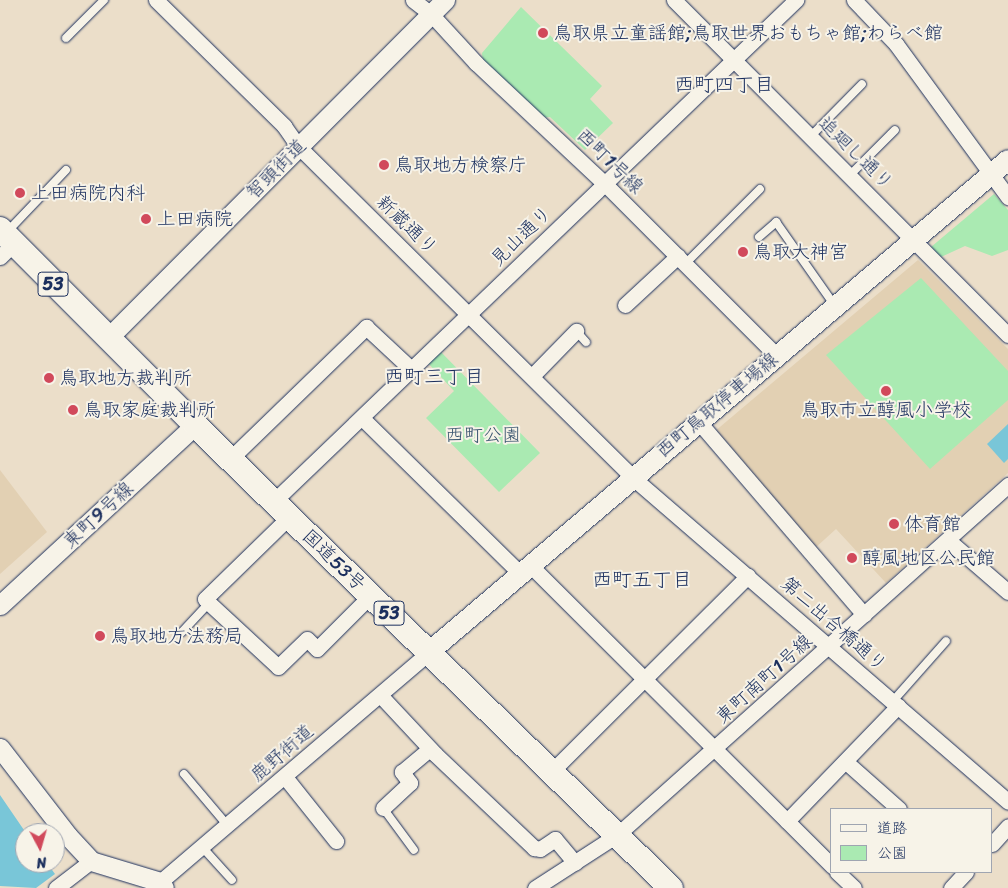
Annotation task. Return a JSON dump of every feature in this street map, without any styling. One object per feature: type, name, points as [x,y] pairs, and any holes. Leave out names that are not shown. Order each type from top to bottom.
[{"type":"highway","name":"国道53号","points":[[5,241],[671,888]]},
{"type":"main road","name":"西町鳥取停車場線","points":[[428,653],[527,571],[632,477],[836,308],[1008,160]]},
{"type":"street","name":"新蔵通り","points":[[157,0],[284,126],[298,146],[533,375],[632,477]]},
{"type":"street","name":"西町1号線","points":[[413,0],[432,14],[537,124],[551,132],[605,184],[776,356]]},
{"type":"street","name":"智頭街道","points":[[107,338],[445,0]]},
{"type":"street","name":"追廻し通り","points":[[674,0],[810,137],[851,174],[1008,336]]},
{"type":"street","name":"見山通り","points":[[209,603],[205,599],[281,509],[362,418],[796,0]]},
{"type":"street","points":[[854,0],[896,44],[1008,197]]},
{"type":"street","points":[[625,305],[682,260]]},
{"type":"street","points":[[230,459],[366,327],[411,369]]},
{"type":"street","points":[[533,375],[581,337]]},
{"type":"street","points":[[362,418],[644,679],[830,864]]},
{"type":"street","points":[[698,421],[864,615]]},
{"type":"street","name":"東町9号線","points":[[0,606],[195,425]]},
{"type":"street","name":"第二出合橋通り","points":[[632,477],[1008,802]]},
{"type":"street","name":"東町南町1号線","points":[[535,888],[617,835],[715,750],[1008,485]]},
{"type":"street","points":[[948,541],[1008,592]]},
{"type":"street","points":[[551,772],[748,576]]},
{"type":"street","points":[[209,603],[278,667],[307,640],[317,649],[371,595]]},
{"type":"street","name":"鹿野街道","points":[[162,885],[202,848],[428,653]]},
{"type":"street","points":[[380,696],[429,749],[534,848],[540,849],[556,839],[575,863]]},
{"type":"street","points":[[787,821],[846,762],[895,704]]},
{"type":"street","points":[[0,748],[68,836],[91,861],[162,885]]},
{"type":"street","points":[[383,808],[410,783],[402,772],[429,749]]},
{"type":"street","points":[[846,762],[898,808]]},
{"type":"street","points":[[285,777],[336,841]]},
{"type":"street","points":[[993,843],[1008,826]]},
{"type":"street","points":[[56,888],[91,861]]},
{"type":"street","points":[[838,873],[854,888]]},
{"type":"street","points":[[951,888],[965,873]]},
{"type":"lane","points":[[66,38],[104,0]]},
{"type":"lane","points":[[810,137],[862,84]]},
{"type":"lane","points":[[851,174],[895,130]]},
{"type":"lane","points":[[5,241],[66,170]]},
{"type":"lane","points":[[682,260],[760,189]]},
{"type":"lane","points":[[759,237],[776,222],[836,308]]},
{"type":"lane","points":[[182,632],[209,603]]},
{"type":"lane","points":[[895,704],[946,642]]},
{"type":"lane","points":[[184,774],[228,826]]},
{"type":"lane","points":[[383,808],[414,850]]},
{"type":"lane","points":[[202,848],[232,880]]},
{"type":"shaded area","name":"鳥取市立醇風小学校","points":[[918,260],[1008,349],[1008,473],[886,583],[836,529],[814,549],[714,432]]},
{"type":"shaded area","points":[[0,470],[47,532],[0,574]]},
{"type":"green space","points":[[521,7],[602,86],[590,99],[613,123],[585,150],[550,117],[542,118],[483,62],[482,53]]},
{"type":"green space","points":[[994,194],[1008,210],[1008,250],[992,256],[965,246],[941,257],[931,247]]},
{"type":"green space","points":[[921,278],[1008,371],[1008,400],[930,469],[826,355]]},
{"type":"green space","name":"西町公園","points":[[440,351],[540,453],[499,492],[426,418],[454,391],[427,362]]},
{"type":"water","points":[[1008,424],[1008,459],[1004,463],[987,444]]},
{"type":"water","points":[[0,795],[19,823],[15,823],[15,873],[55,874],[36,888],[0,886]]},
{"type":"place","name":"鳥取県立童謡館;鳥取世界おもちゃ館;わらべ館","points":[[543,33]]},
{"type":"place","name":"鳥取地方検察庁","points":[[384,165]]},
{"type":"place","name":"上田病院内科","points":[[20,193]]},
{"type":"place","name":"上田病院","points":[[146,219]]},
{"type":"place","name":"鳥取大神宮","points":[[743,252]]},
{"type":"place","name":"鳥取地方裁判所","points":[[49,378]]},
{"type":"place","name":"鳥取市立醇風小学校","points":[[886,391]]},
{"type":"place","name":"鳥取家庭裁判所","points":[[73,410]]},
{"type":"place","name":"体育館","points":[[894,524]]},
{"type":"place","name":"醇風地区公民館","points":[[852,558]]},
{"type":"place","name":"鳥取地方法務局","points":[[100,636]]},
{"type":"district","name":"西町四丁目","points":[[724,84]]},
{"type":"district","name":"西町三丁目","points":[[434,376]]},
{"type":"district","name":"西町五丁目","points":[[642,579]]}]
